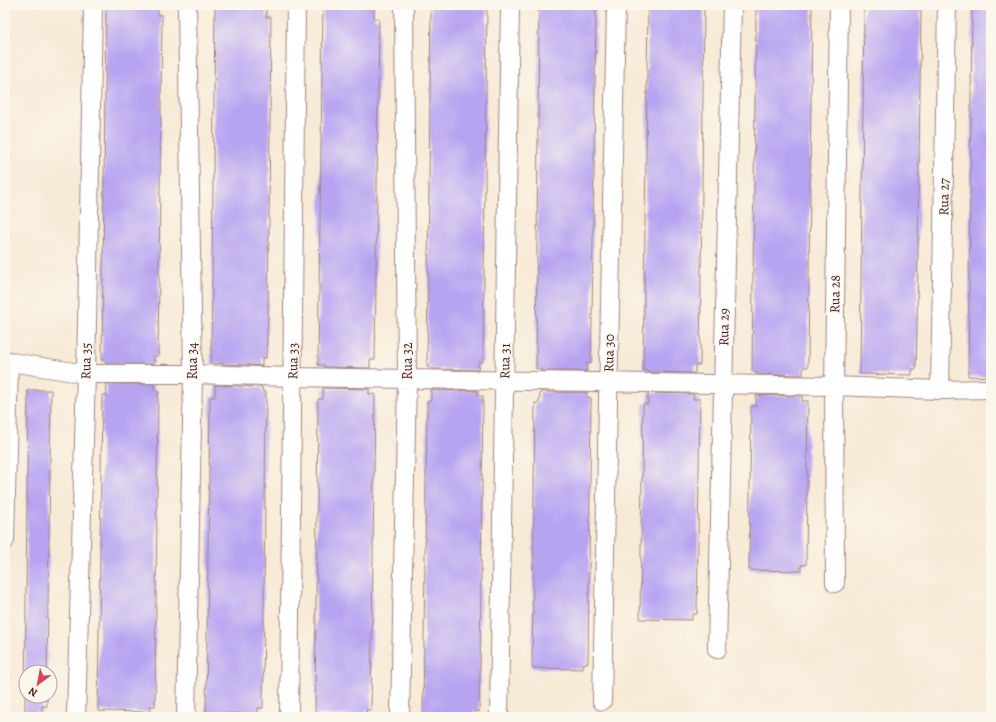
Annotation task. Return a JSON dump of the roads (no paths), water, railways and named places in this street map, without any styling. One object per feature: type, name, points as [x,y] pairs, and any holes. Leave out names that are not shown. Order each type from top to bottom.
[{"type":"street","name":"Rua 35","points":[[76,717],[86,374],[93,5]]},
{"type":"street","name":"Rua 34","points":[[186,717],[193,374],[187,5]]},
{"type":"street","name":"Rua 33","points":[[289,717],[296,5]]},
{"type":"street","name":"Rua 32","points":[[400,717],[407,379],[404,5]]},
{"type":"street","name":"Rua 31","points":[[499,717],[510,5]]},
{"type":"street","name":"Rua 30","points":[[602,701],[616,5]]},
{"type":"street","name":"Rua 29","points":[[717,649],[732,5]]},
{"type":"street","name":"Rua 28","points":[[835,582],[834,386],[839,5]]},
{"type":"street","name":"Rua 27","points":[[940,390],[947,5]]},
{"type":"street","points":[[5,540],[7,361],[86,374],[193,374],[834,386],[940,390],[991,389]]}]
